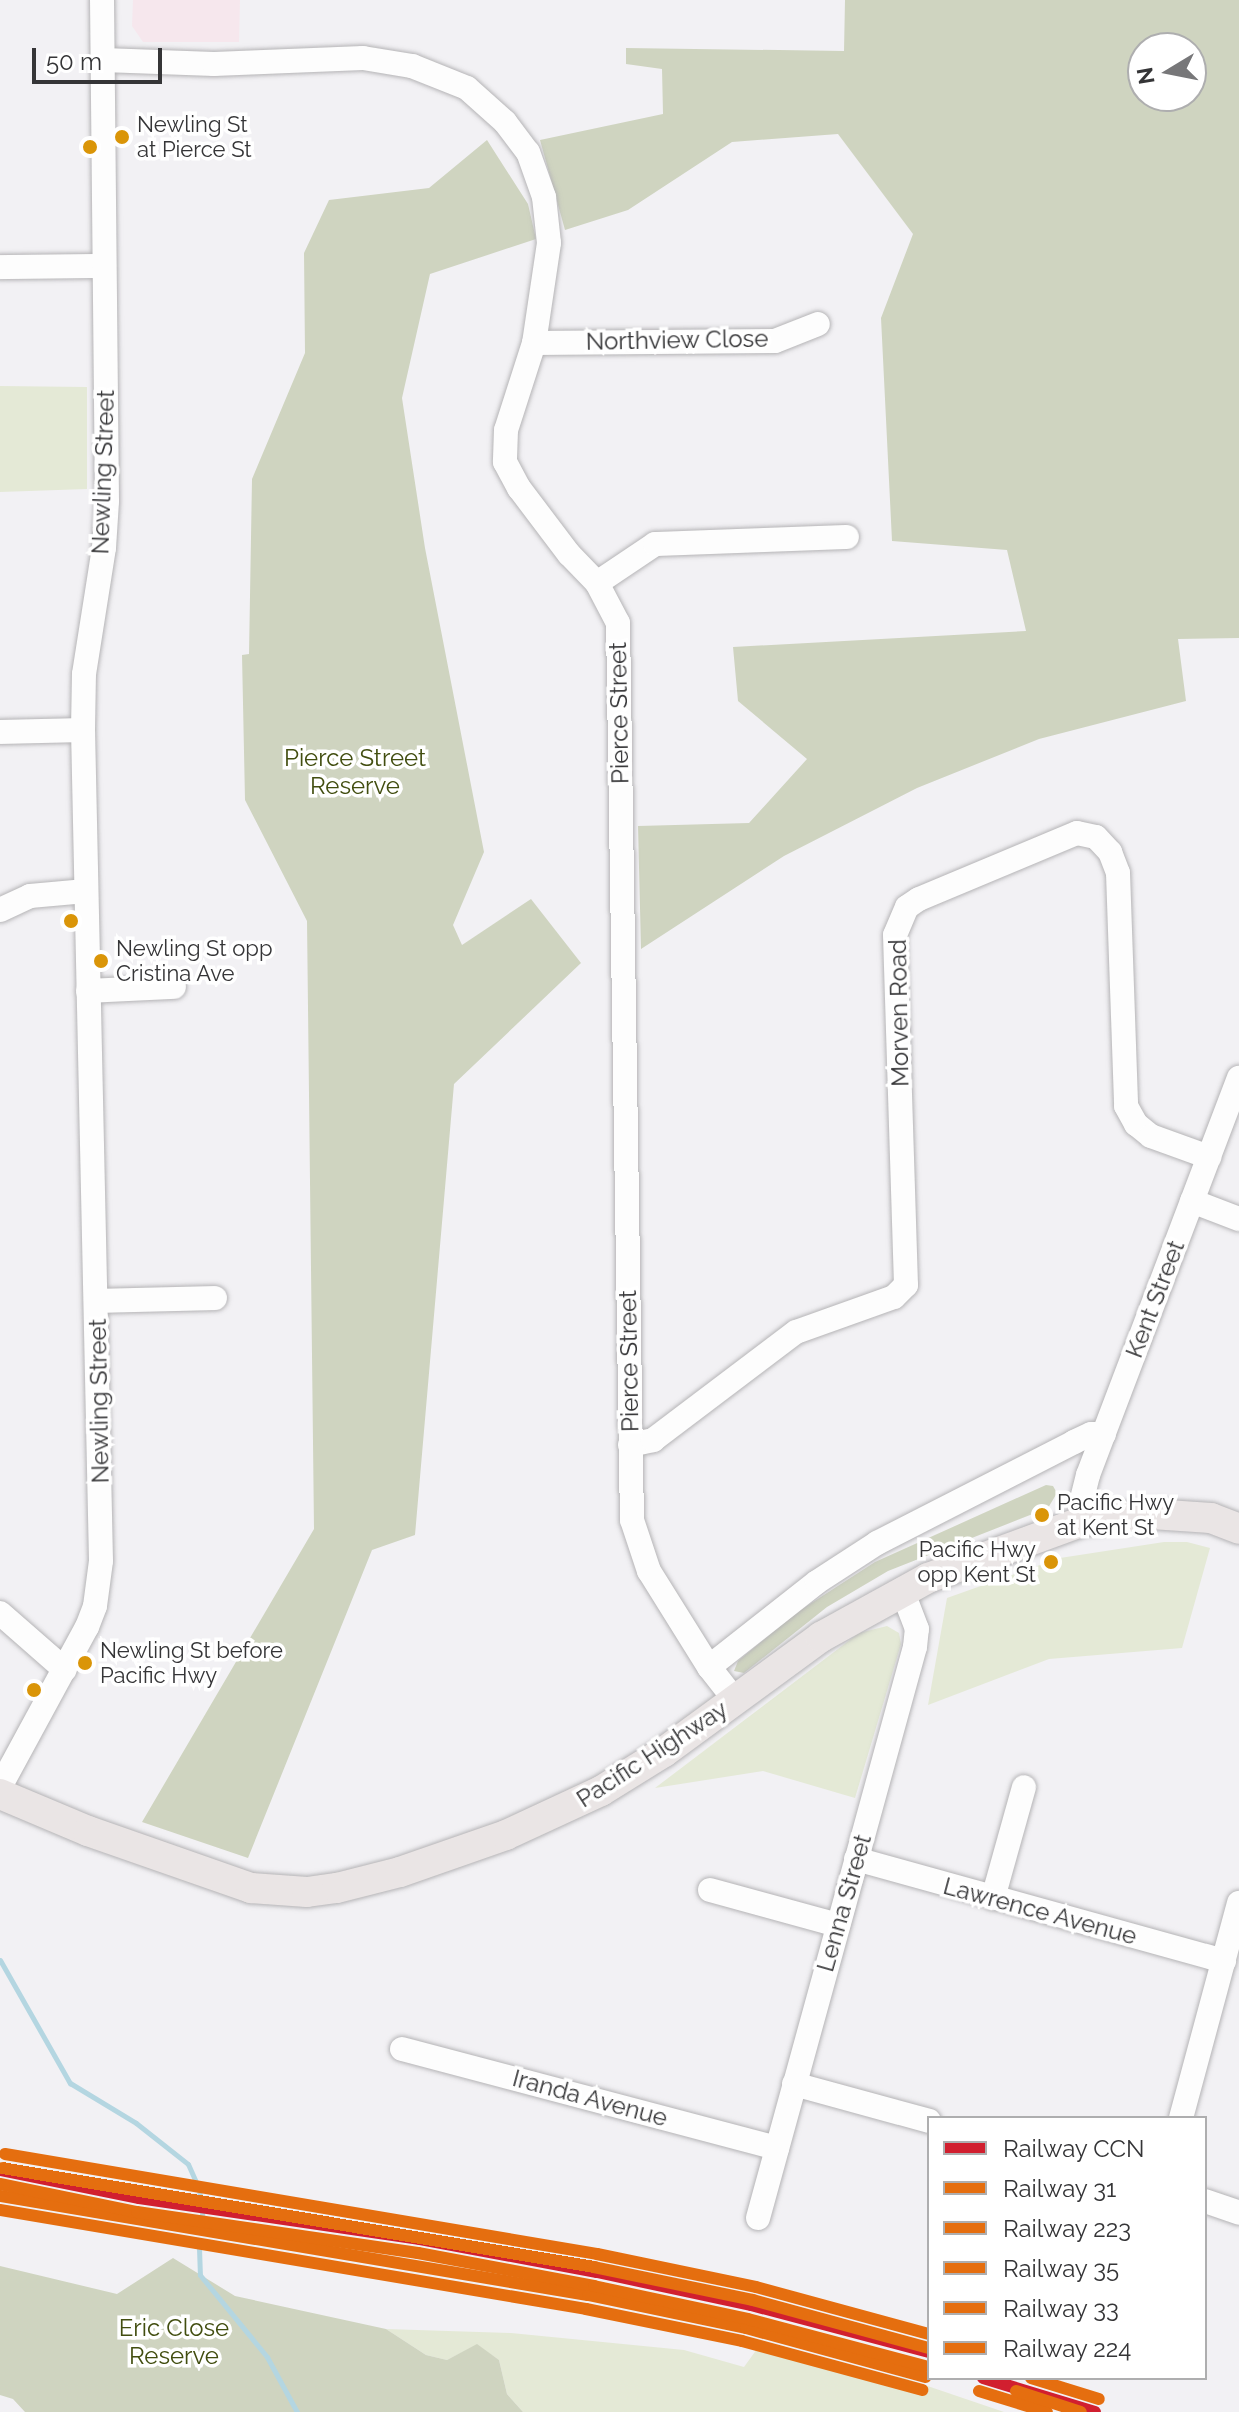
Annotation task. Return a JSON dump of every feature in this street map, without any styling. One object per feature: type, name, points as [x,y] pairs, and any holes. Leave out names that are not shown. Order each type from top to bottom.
[{"type":"main road","name":"Pacific Highway","points":[[0,1794],[88,1831],[223,1880],[278,1892],[307,1892],[400,1872],[543,1820],[634,1771],[821,1637],[902,1590],[1020,1542],[1084,1521],[1152,1514],[1211,1518],[1239,1529]]},
{"type":"street","name":"Newling Street","points":[[0,1787],[65,1670],[95,1606],[101,1561],[83,730],[89,634],[106,521],[102,0]]},
{"type":"street","name":"Pierce Street","points":[[103,60],[214,64],[363,58],[412,66],[467,88],[505,122],[528,152],[544,197],[549,243],[534,343],[506,430],[505,462],[519,488],[569,554],[597,583],[618,623],[632,1520],[649,1571],[709,1667],[735,1700]]},
{"type":"street","points":[[0,267],[104,266]]},
{"type":"street","name":"Northview Close","points":[[534,343],[775,341],[818,324]]},
{"type":"street","points":[[597,583],[655,544],[847,537]]},
{"type":"street","points":[[0,732],[83,730]]},
{"type":"street","name":"Morven Road","points":[[630,1445],[653,1440],[796,1332],[894,1297],[906,1285],[895,935],[907,907],[919,899],[1077,833],[1096,837],[1110,852],[1118,873],[1126,1106],[1136,1124],[1151,1136],[1209,1157]]},
{"type":"street","points":[[0,910],[30,896],[86,891]]},
{"type":"street","points":[[88,991],[174,987]]},
{"type":"street","name":"Kent Street","points":[[1084,1521],[1082,1499],[1104,1434],[1239,1078]]},
{"type":"street","points":[[1192,1201],[1239,1219]]},
{"type":"street","points":[[96,1301],[215,1298]]},
{"type":"street","name":"Pacific Highway","points":[[709,1667],[817,1582],[877,1543],[1074,1442],[1091,1434],[1104,1434]]},
{"type":"street","name":"Lenna Street","points":[[758,2218],[915,1647],[917,1629],[902,1590]]},
{"type":"street","points":[[0,1613],[65,1670]]},
{"type":"street","points":[[993,1898],[1024,1787]]},
{"type":"street","name":"Lawrence Avenue","points":[[856,1859],[1224,1961]]},
{"type":"street","points":[[710,1890],[838,1925]]},
{"type":"street","points":[[1182,2116],[1239,1903]]},
{"type":"street","name":"Iranda Avenue","points":[[402,2049],[777,2148]]},
{"type":"street","points":[[794,2084],[927,2120]]},
{"type":"street","points":[[1207,2202],[1239,2213]]},
{"type":"shaded area","points":[[133,0],[240,0],[239,42],[143,42],[132,26]]},
{"type":"green space","points":[[845,0],[1239,0],[1239,638],[1178,639],[1186,701],[1039,739],[917,788],[784,856],[641,949],[638,826],[749,823],[807,759],[738,701],[733,647],[1026,631],[1007,550],[892,541],[881,318],[913,234],[838,134],[732,142],[628,210],[565,230],[540,140],[663,114],[662,69],[626,64],[626,48],[844,51]]},
{"type":"green space","name":"Pierce Street Reserve","points":[[487,140],[528,204],[536,239],[430,274],[402,398],[425,548],[484,852],[453,925],[462,945],[531,899],[581,963],[454,1084],[415,1535],[372,1550],[248,1858],[142,1822],[314,1529],[307,921],[245,800],[242,655],[249,654],[252,479],[305,353],[304,253],[329,200],[429,188]]},
{"type":"green space","points":[[0,386],[87,387],[87,489],[0,492]]},
{"type":"green space","points":[[1046,1485],[1053,1486],[1057,1493],[1048,1508],[888,1571],[827,1607],[744,1673],[734,1671],[738,1661],[796,1613],[875,1562]]},
{"type":"green space","points":[[1164,1542],[1187,1542],[1210,1548],[1182,1648],[1049,1659],[928,1705],[947,1598],[1060,1558]]},
{"type":"green space","points":[[887,1626],[899,1633],[901,1644],[855,1798],[763,1771],[655,1788],[859,1633]]},
{"type":"green space","name":"Eric Close Reserve","points":[[173,2258],[235,2296],[386,2329],[426,2355],[447,2360],[477,2344],[499,2360],[507,2394],[523,2412],[25,2412],[13,2399],[0,2395],[0,2266],[117,2294]]},
{"type":"green space","points":[[386,2329],[511,2333],[684,2350],[744,2367],[757,2349],[904,2378],[1004,2412],[523,2412],[507,2394],[499,2360],[477,2345],[447,2360],[426,2355]]},
{"type":"waterway","points":[[0,1960],[70,2083],[136,2123],[188,2164],[199,2189],[204,2227]]},
{"type":"waterway","points":[[199,2248],[200,2275],[267,2357],[297,2412]]},
{"type":"rail line","name":"33","points":[[5,2154],[597,2254],[756,2287],[927,2333]]},
{"type":"rail line","name":"223","points":[[2,2168],[594,2267],[753,2300],[927,2347]]},
{"type":"rail line","name":"CCN","points":[[0,2170],[139,2198],[420,2239],[597,2272],[751,2305],[927,2351]]},
{"type":"rail line","name":"224","points":[[0,2184],[137,2212],[418,2253],[594,2286],[748,2319],[925,2366]]},
{"type":"rail line","name":"31","points":[[0,2196],[588,2295],[746,2328],[925,2377]]},
{"type":"rail line","name":"35","points":[[0,2210],[586,2309],[742,2341],[922,2390]]},
{"type":"rail line","name":"CCN","points":[[990,2380],[1095,2412]]},
{"type":"rail line","name":"223","points":[[1037,2380],[1099,2399]]},
{"type":"rail line","name":"31","points":[[979,2391],[1047,2412]]},
{"type":"rail line","name":"224","points":[[1016,2391],[1081,2412]]},
{"type":"place","name":"Newling St at Pierce St","points":[[122,137]]},
{"type":"place","name":"Newling St opp Cristina Ave","points":[[101,961]]},
{"type":"place","name":"Pacific Hwy at Kent St","points":[[1042,1515]]},
{"type":"place","name":"Pacific Hwy opp Kent St","points":[[1051,1562]]},
{"type":"place","name":"Newling St before Pacific Hwy","points":[[85,1663]]}]
